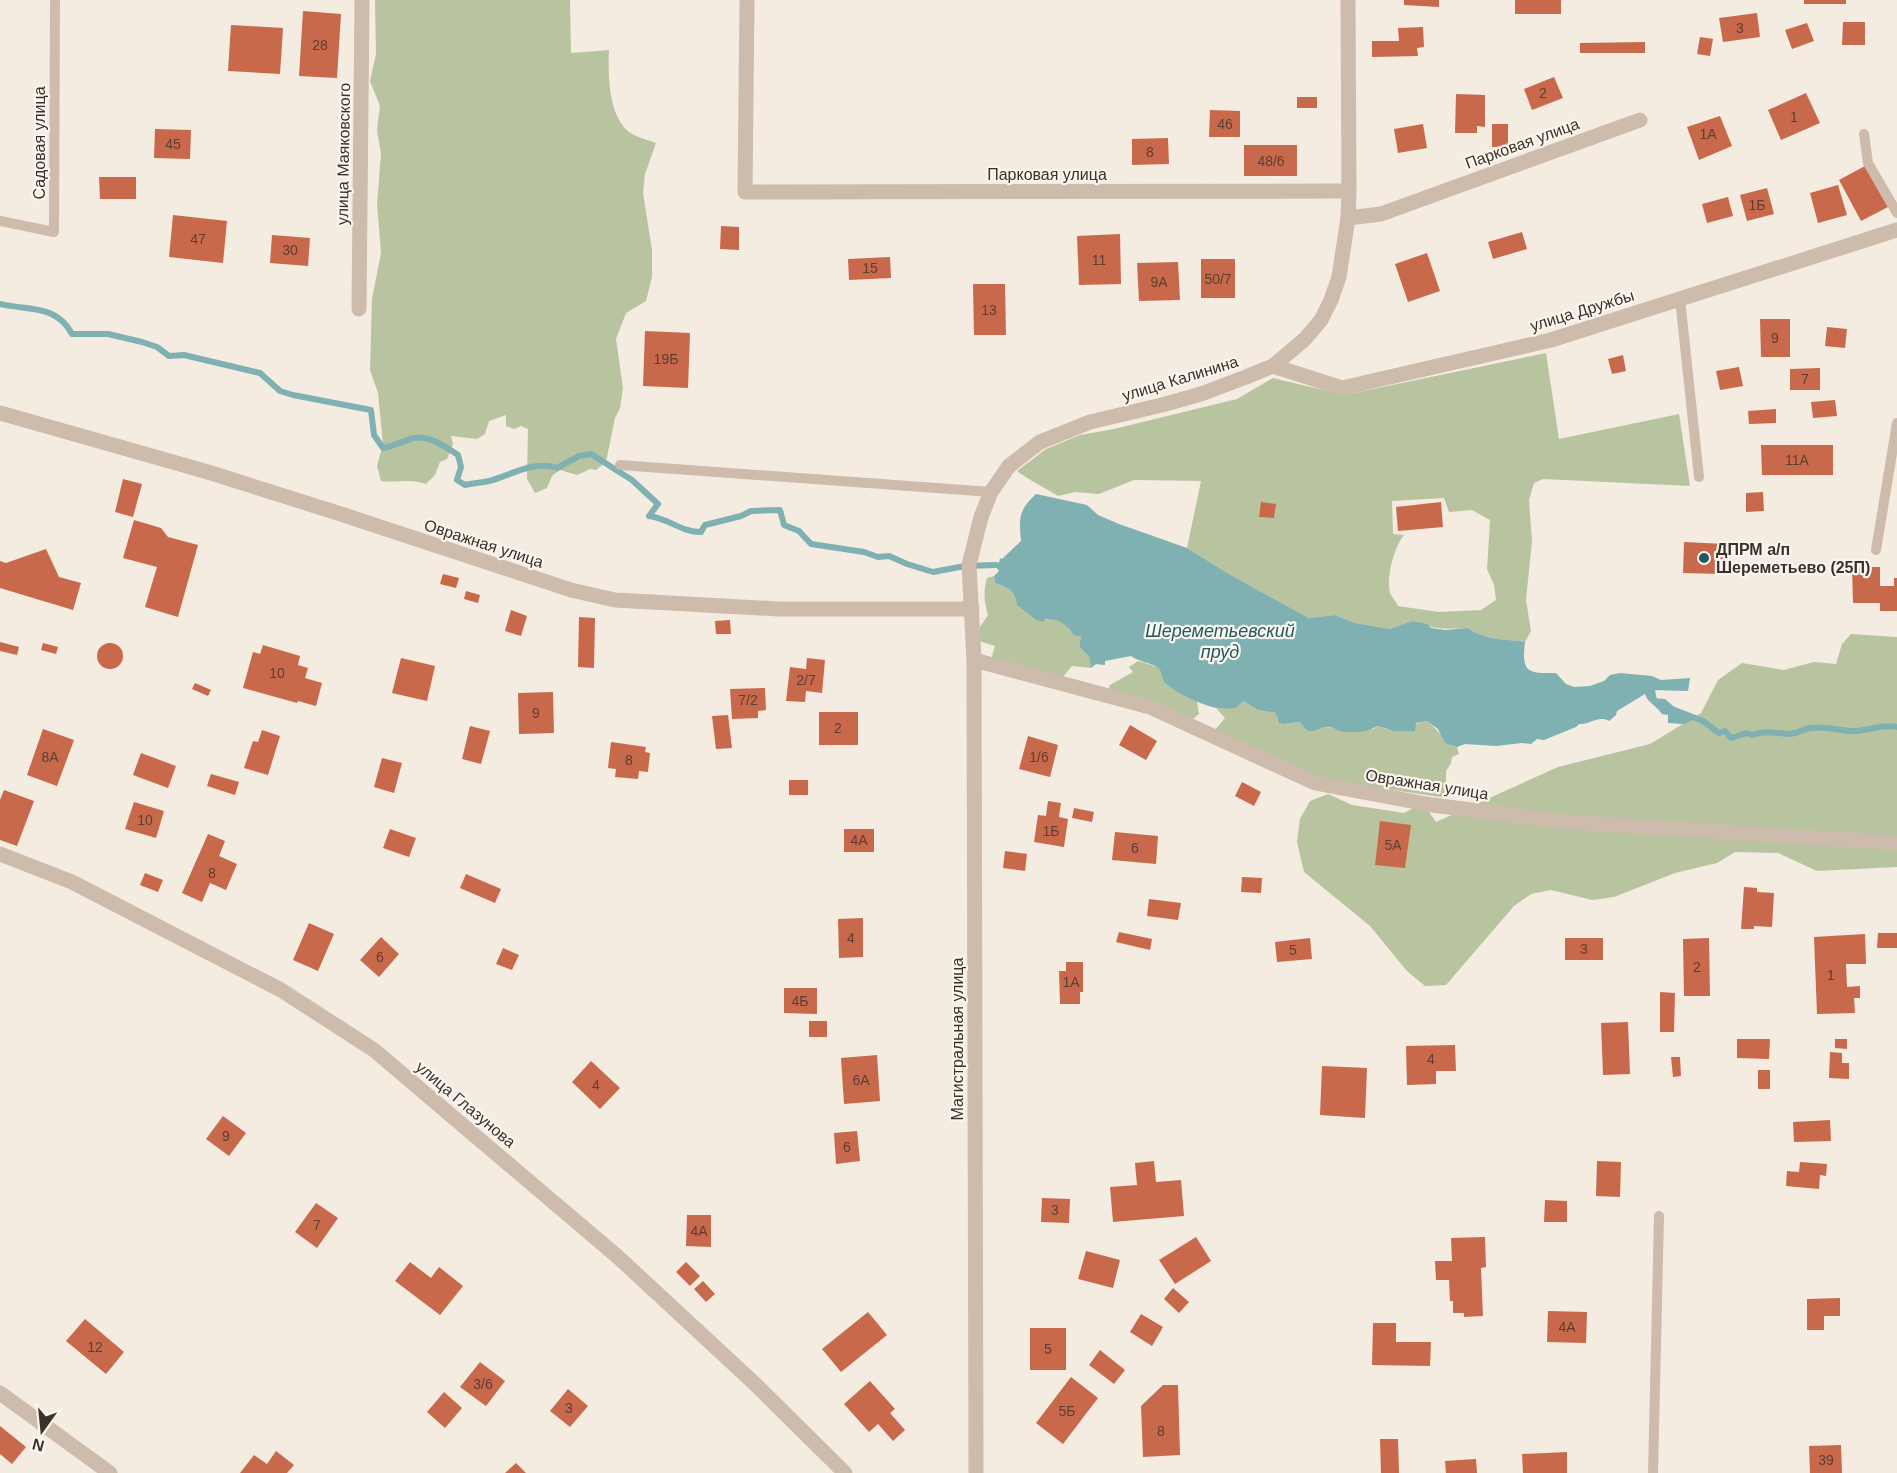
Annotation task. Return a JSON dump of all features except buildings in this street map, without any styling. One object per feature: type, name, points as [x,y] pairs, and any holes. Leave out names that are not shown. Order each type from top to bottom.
[{"type":"street","name":"улица Маяковского","points":[[359,309],[362,0]]},
{"type":"street","name":"Парковая улица","points":[[747,0],[745,192],[1349,191]]},
{"type":"street","name":"улица Калинина","points":[[972,607],[969,565],[981,517],[991,492],[1008,466],[1040,442],[1090,422],[1201,394],[1273,366],[1305,339],[1321,320],[1339,277],[1348,218],[1348,0]]},
{"type":"street","name":"Парковая улица","points":[[1348,218],[1380,214],[1640,120]]},
{"type":"street","name":"улица Дружбы","points":[[1273,366],[1342,388],[1551,340],[1897,231]]},
{"type":"street","name":"Овражная улица","points":[[0,413],[208,472],[571,590],[615,600],[779,609],[972,607]]},
{"type":"street","name":"Магистральная улица","points":[[972,607],[976,1473]]},
{"type":"street","name":"Овражная улица","points":[[974,660],[1150,707],[1314,783],[1432,805],[1567,822],[1897,843]]},
{"type":"street","name":"улица Глазунова","points":[[0,854],[72,882],[281,990],[374,1050],[618,1257],[754,1383],[845,1473]]},
{"type":"street","points":[[0,1393],[110,1473]]},
{"type":"lane","name":"Садовая улица","points":[[0,221],[54,232],[55,0]]},
{"type":"lane","points":[[1864,134],[1868,163],[1897,213]]},
{"type":"lane","points":[[1680,299],[1700,477]]},
{"type":"lane","points":[[1876,550],[1897,423]]},
{"type":"lane","points":[[620,465],[991,492]]},
{"type":"lane","points":[[1653,1473],[1659,1216]]},
{"type":"green space","points":[[375,0],[570,0],[571,53],[609,50],[611,94],[622,125],[629,132],[656,143],[645,174],[643,193],[652,250],[652,277],[646,301],[626,313],[616,339],[623,388],[620,408],[615,418],[606,462],[596,470],[590,469],[577,475],[560,470],[552,476],[547,488],[535,493],[527,479],[528,429],[521,426],[514,429],[506,426],[506,415],[489,421],[485,434],[477,439],[451,436],[453,444],[447,459],[440,462],[435,475],[426,484],[414,481],[381,481],[377,466],[383,444],[378,393],[370,370],[372,299],[381,253],[377,204],[381,154],[377,130],[380,106],[370,81],[376,54]]},
{"type":"green space","points":[[1546,353],[1559,439],[1679,414],[1690,486],[1543,479],[1534,483],[1529,500],[1532,541],[1526,600],[1531,631],[1525,642],[1488,637],[1468,628],[1440,628],[1412,621],[1390,629],[1355,623],[1335,615],[1309,618],[1187,548],[1201,481],[1134,480],[1099,494],[1075,492],[1058,496],[1017,471],[1046,449],[1080,435],[1237,399],[1273,378],[1344,395]],"holes":[[[1444,498],[1449,512],[1472,510],[1490,520],[1487,569],[1494,585],[1496,600],[1481,610],[1439,612],[1398,606],[1390,593],[1389,579],[1394,555],[1404,535],[1393,534],[1392,501]]]},
{"type":"green space","points":[[994,576],[995,583],[1010,590],[1018,605],[1036,620],[1051,619],[1066,623],[1069,630],[1081,636],[1079,646],[1089,657],[1091,668],[1072,666],[1061,679],[991,660],[995,646],[979,641],[980,627],[988,615],[984,596],[987,578]]},
{"type":"green space","points":[[1851,634],[1897,637],[1897,867],[1817,871],[1778,853],[1735,852],[1717,863],[1675,873],[1614,897],[1592,900],[1551,890],[1531,894],[1514,906],[1446,985],[1425,986],[1407,971],[1370,926],[1304,872],[1297,842],[1300,819],[1310,801],[1328,794],[1352,805],[1404,813],[1423,803],[1436,822],[1558,767],[1650,744],[1701,713],[1718,680],[1742,663],[1784,670],[1814,662],[1836,664],[1842,644]]},
{"type":"green space","points":[[1138,661],[1158,667],[1167,685],[1197,701],[1199,714],[1190,721],[1108,691],[1110,685],[1133,672],[1129,667]]},
{"type":"green space","points":[[1243,701],[1258,710],[1277,713],[1277,718],[1284,724],[1300,722],[1318,728],[1328,727],[1351,732],[1374,729],[1377,726],[1398,730],[1427,721],[1453,746],[1457,747],[1459,754],[1452,757],[1446,771],[1446,798],[1316,778],[1214,731],[1225,718],[1216,708],[1227,709]]},
{"type":"water","name":"Шереметьевский пруд","points":[[1036,494],[1087,505],[1098,515],[1187,548],[1309,618],[1335,615],[1355,623],[1390,629],[1412,621],[1427,624],[1431,628],[1445,630],[1468,628],[1488,637],[1525,642],[1524,660],[1529,670],[1539,673],[1556,673],[1566,684],[1574,687],[1590,686],[1604,681],[1610,675],[1620,673],[1652,676],[1661,680],[1690,678],[1688,691],[1652,690],[1654,701],[1664,702],[1672,709],[1695,719],[1684,724],[1668,723],[1668,715],[1662,714],[1645,694],[1617,711],[1609,721],[1601,719],[1579,724],[1544,740],[1537,739],[1531,744],[1496,746],[1465,744],[1457,747],[1445,743],[1438,729],[1427,721],[1416,723],[1415,731],[1394,731],[1377,726],[1370,730],[1357,732],[1342,732],[1327,727],[1311,731],[1300,722],[1279,723],[1276,713],[1258,710],[1243,701],[1236,708],[1211,707],[1175,690],[1165,683],[1157,667],[1131,656],[1105,661],[1105,665],[1096,664],[1091,668],[1089,657],[1079,646],[1081,636],[1076,636],[1064,624],[1057,621],[1036,620],[1017,605],[1015,596],[1010,590],[995,583],[994,576],[999,571],[996,567],[997,562],[999,563],[1000,558],[1002,559],[1021,541],[1021,515]]},
{"type":"waterway","points":[[0,304],[50,313],[66,324],[72,334],[108,334],[142,342],[157,347],[169,356],[184,355],[260,373],[280,391],[293,395],[371,410],[374,435],[383,448],[416,438],[435,441],[458,455],[461,467],[457,480],[465,485],[489,481],[531,467],[557,468],[579,456],[591,454],[632,480],[658,504],[649,516],[687,530],[701,532],[705,525],[741,516],[751,511],[780,510],[784,525],[799,531],[811,544],[864,552],[878,557],[889,556],[933,572],[965,566],[996,565]]},
{"type":"waterway","points":[[1652,690],[1654,701],[1664,702],[1672,709],[1703,721],[1719,733],[1725,731],[1731,738],[1747,733],[1752,735],[1766,732],[1791,734],[1816,727],[1850,731],[1887,726],[1897,727]]},
{"type":"place","name":"ДПРМ а/п Шереметьево (25П)","points":[[1704,558]]}]
